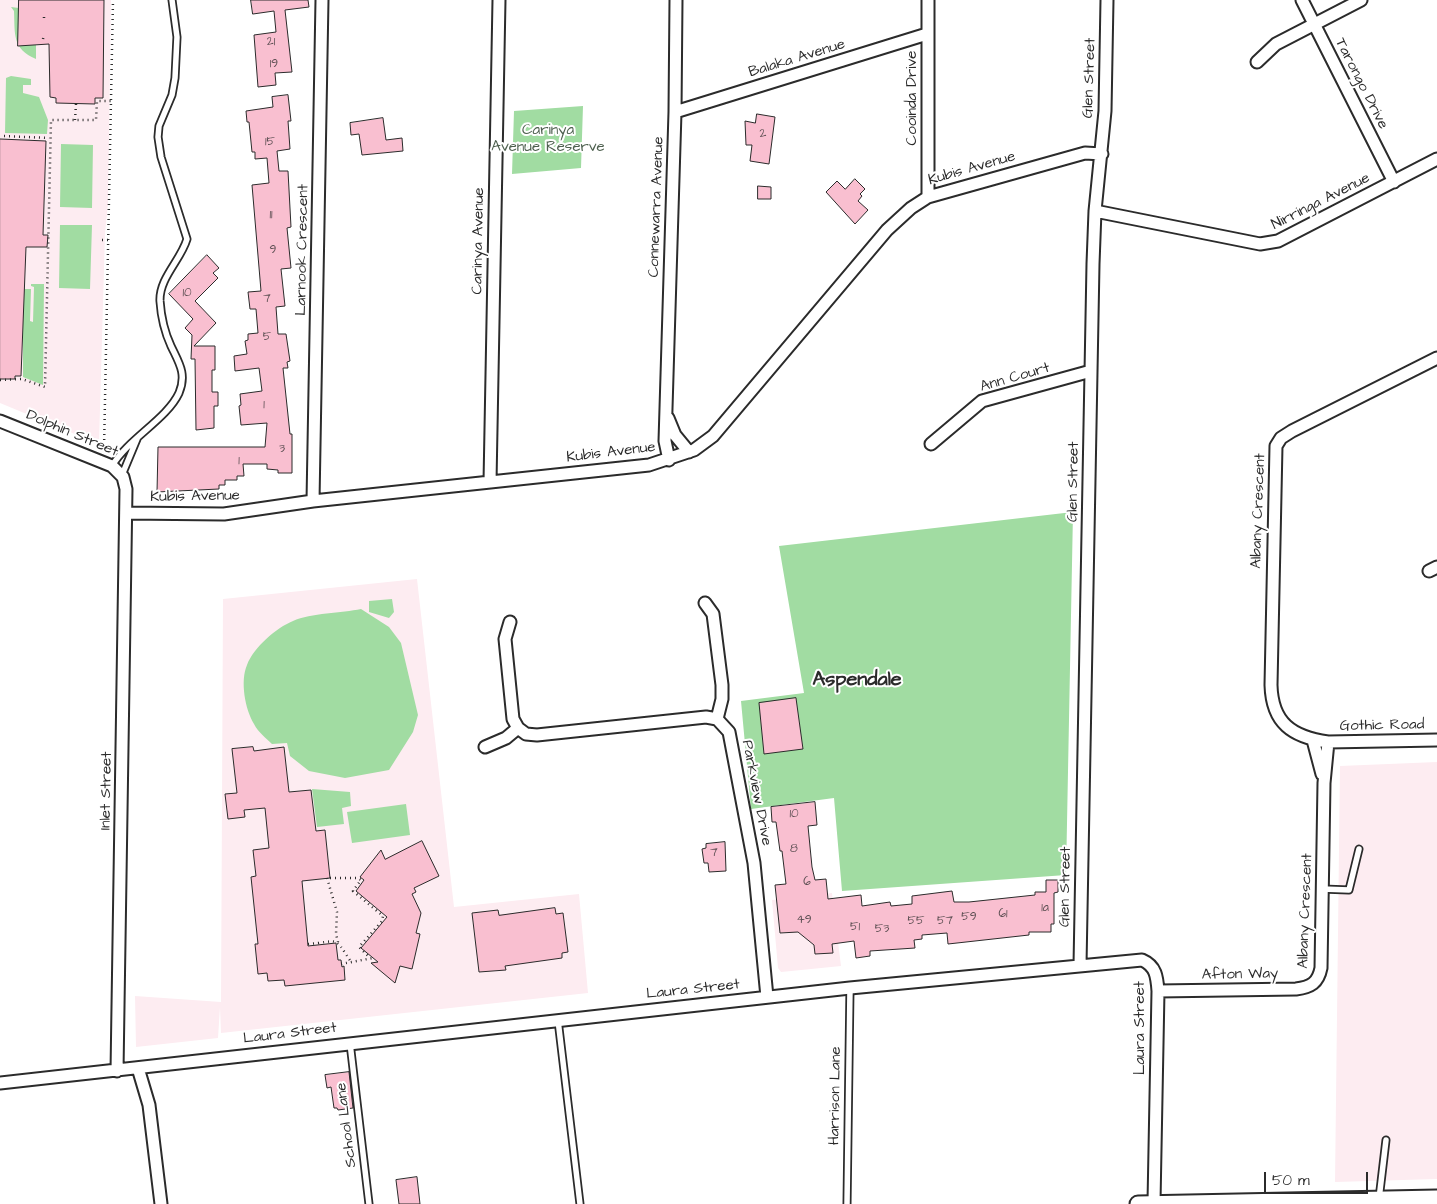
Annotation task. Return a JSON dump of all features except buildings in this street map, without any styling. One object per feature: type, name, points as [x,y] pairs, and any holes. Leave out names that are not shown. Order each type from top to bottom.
[{"type":"street","name":"Larnook Crescent","points":[[313,501],[322,0]]},
{"type":"street","name":"Carinya Avenue","points":[[490,482],[498,0]]},
{"type":"street","name":"Connewarra Avenue","points":[[669,460],[665,441],[675,112],[676,0]]},
{"type":"street","name":"Cooinda Drive","points":[[928,0],[928,197]]},
{"type":"street","name":"Glen Street","points":[[1080,965],[1095,211],[1102,154],[1107,0]]},
{"type":"street","name":"Tarongo Drive","points":[[1302,0],[1394,182]]},
{"type":"street","points":[[1257,62],[1276,44],[1361,0]]},
{"type":"street","name":"Balaka Avenue","points":[[675,112],[927,34]]},
{"type":"street","name":"Kubis Avenue","points":[[126,513],[224,514],[313,501],[649,465],[669,460],[689,452],[713,436],[887,230],[911,208],[928,197],[1085,153],[1102,154]]},
{"type":"street","name":"Nirringa Avenue","points":[[1095,211],[1260,244],[1269,244],[1437,159]]},
{"type":"street","name":"Albany Crescent","points":[[1318,979],[1321,968],[1324,783],[1328,742],[1313,740],[1296,733],[1286,726],[1277,715],[1272,702],[1276,446],[1281,438],[1292,431],[1437,358]]},
{"type":"street","name":"Ann Court","points":[[930,444],[982,401],[1091,371]]},
{"type":"street","name":"Connewarra Avenue","points":[[667,414],[675,435],[689,452]]},
{"type":"street","name":"Dolphin Street","points":[[0,420],[108,464],[122,476],[126,488],[126,513]]},
{"type":"street","name":"Inlet Street","points":[[117,1071],[126,513]]},
{"type":"street","points":[[510,622],[505,639],[513,719],[518,728],[526,734],[537,735],[706,717],[718,719],[722,699],[722,684],[713,614],[705,603]]},
{"type":"street","name":"Parkview Drive","points":[[718,719],[729,732],[754,863],[767,997]]},
{"type":"street","points":[[485,747],[506,738],[518,728]]},
{"type":"street","name":"Albany Crescent","points":[[1313,740],[1324,783]]},
{"type":"street","name":"Gothic Road","points":[[1328,742],[1437,740]]},
{"type":"street","name":"Laura Street","points":[[0,1083],[850,988],[1142,960],[1153,968],[1158,991],[1154,1202]]},
{"type":"street","name":"Afton Way","points":[[1158,991],[1296,989],[1308,988],[1318,979]]},
{"type":"street","points":[[144,1067],[161,1204]]},
{"type":"street","points":[[1138,1204],[1154,1202],[1437,1198]]},
{"type":"lane","points":[[108,464],[177,398],[183,374],[168,336],[160,303],[163,286],[187,238],[161,157],[158,137],[159,126],[174,84],[177,37],[172,0]]},
{"type":"lane","points":[[122,476],[138,437]]},
{"type":"lane","points":[[1322,889],[1349,890],[1359,849]]},
{"type":"lane","name":"Harrison Lane","points":[[847,1204],[850,988]]},
{"type":"lane","points":[[558,1020],[580,1204]]},
{"type":"lane","name":"School Lane","points":[[350,1043],[369,1204]]},
{"type":"lane","points":[[1379,1199],[1386,1140]]},
{"type":"path","points":[[108,464],[113,0]]},
{"type":"path","points":[[0,380],[22,379],[45,387],[51,120],[96,120],[96,101],[113,101]]},
{"type":"path","points":[[75,120],[76,104]]},
{"type":"path","points":[[4,136],[50,138]]},
{"type":"path","points":[[102,240],[109,240]]},
{"type":"path","points":[[341,964],[351,962],[371,958],[359,947],[382,921],[383,916],[353,891],[361,880],[358,878],[329,878],[337,912],[336,934],[338,942],[351,962]]},
{"type":"path","points":[[308,944],[331,940],[338,942]]},
{"type":"shaded area","points":[[0,0],[111,0],[108,204],[105,233],[99,444],[0,403]]},
{"type":"shaded area","points":[[417,579],[454,907],[579,894],[588,993],[221,1033],[220,1007],[218,1038],[136,1047],[135,996],[221,1002],[223,599]]},
{"type":"shaded area","points":[[1437,762],[1437,1179],[1335,1182],[1340,766]]},
{"type":"shaded area","points":[[832,893],[841,966],[781,972],[778,968],[772,900]]},
{"type":"green space","points":[[11,7],[19,8],[18,44],[15,34],[14,11]]},
{"type":"green space","points":[[19,45],[36,45],[36,59],[23,51]]},
{"type":"green space","points":[[11,76],[31,79],[31,85],[23,85],[23,93],[39,97],[48,120],[47,134],[5,133],[6,78]]},
{"type":"green space","name":"Carinya Avenue Reserve","points":[[583,106],[581,168],[512,174],[514,111]]},
{"type":"green space","points":[[61,144],[93,145],[92,208],[60,207]]},
{"type":"green space","points":[[60,225],[92,225],[90,289],[59,288]]},
{"type":"green space","points":[[23,284],[25,289],[31,289],[30,321],[33,322],[34,287],[31,284],[44,284],[43,385],[23,377]]},
{"type":"green space","points":[[1073,512],[1066,875],[842,891],[834,798],[751,809],[741,701],[804,693],[779,546]]},
{"type":"green space","points":[[392,599],[394,612],[389,618],[369,612],[369,601]]},
{"type":"green space","points":[[361,609],[389,627],[401,643],[418,715],[413,732],[389,770],[345,778],[309,771],[290,756],[287,743],[272,744],[256,727],[248,711],[244,695],[244,679],[247,665],[260,645],[286,624],[309,616]]},
{"type":"green space","points":[[312,789],[350,792],[351,806],[342,808],[344,824],[317,827]]},
{"type":"green space","points":[[406,804],[410,835],[352,843],[347,812]]},
{"type":"district","name":"Aspendale","points":[[857,681]]}]
